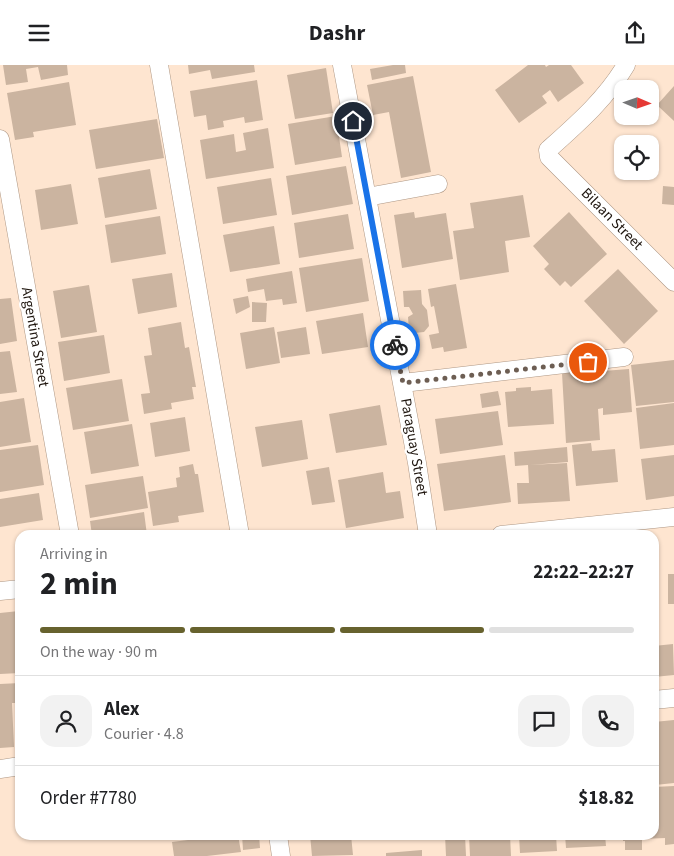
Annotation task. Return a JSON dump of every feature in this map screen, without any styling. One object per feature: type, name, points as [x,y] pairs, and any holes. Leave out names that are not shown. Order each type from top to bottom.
[{"type":"street","points":[[159,65],[239,530]]},
{"type":"street","name":"Paraguay Street","points":[[342,65],[403,383],[427,530]]},
{"type":"street","name":"Bilaan Street","points":[[626,65],[615,83],[599,102],[548,150],[549,157],[674,282]]},
{"type":"street","name":"Argentina Street","points":[[0,139],[69,530]]},
{"type":"street","points":[[367,197],[438,185]]},
{"type":"street","points":[[403,383],[624,357]]},
{"type":"street","points":[[549,530],[674,517]]},
{"type":"street","points":[[0,591],[15,590]]},
{"type":"street","points":[[659,700],[674,698]]},
{"type":"street","points":[[0,769],[15,767]]},
{"type":"street","points":[[279,840],[281,856]]},
{"type":"building","points":[[3,65],[67,65],[68,75],[41,80],[38,67],[26,69],[28,82],[6,85]]},
{"type":"building","points":[[188,65],[254,65],[255,72],[212,79],[210,70],[189,74]]},
{"type":"building","points":[[405,65],[406,73],[372,80],[370,69]]},
{"type":"building","points":[[528,65],[545,65],[546,67],[549,65],[571,65],[584,83],[558,102],[550,90],[542,96],[547,103],[519,123],[495,90]]},
{"type":"building","points":[[326,68],[333,113],[295,119],[287,75]]},
{"type":"building","points":[[413,76],[431,172],[401,178],[389,112],[373,115],[367,85]]},
{"type":"building","points":[[257,80],[263,120],[245,123],[244,117],[223,121],[224,127],[208,130],[206,115],[194,117],[190,91]]},
{"type":"building","points":[[69,82],[76,125],[33,132],[34,137],[15,140],[7,93]]},
{"type":"building","points":[[674,86],[674,121],[659,107],[659,103]]},
{"type":"building","points":[[336,116],[342,157],[295,165],[288,124]]},
{"type":"building","points":[[157,119],[164,158],[96,169],[89,130]]},
{"type":"building","points":[[268,128],[274,168],[206,179],[200,140],[234,134],[236,152],[246,150],[243,133]]},
{"type":"building","points":[[346,166],[353,204],[292,215],[286,176]]},
{"type":"building","points":[[150,169],[157,209],[105,218],[98,178]]},
{"type":"building","points":[[271,178],[277,215],[223,224],[217,187]]},
{"type":"building","points":[[71,184],[78,224],[41,230],[35,190]]},
{"type":"building","points":[[663,186],[674,187],[674,205],[662,204]]},
{"type":"building","points":[[523,195],[530,237],[505,241],[509,272],[460,280],[453,231],[474,228],[470,203]]},
{"type":"building","points":[[414,212],[415,218],[446,213],[453,259],[402,268],[394,215]]},
{"type":"building","points":[[569,212],[607,254],[571,287],[565,281],[560,286],[544,269],[549,264],[533,246]]},
{"type":"building","points":[[348,214],[354,249],[299,258],[294,223]]},
{"type":"building","points":[[160,216],[166,254],[111,263],[105,225]]},
{"type":"building","points":[[274,226],[280,264],[230,272],[223,235]]},
{"type":"building","points":[[362,258],[369,301],[306,312],[299,268]]},
{"type":"building","points":[[618,269],[658,311],[624,344],[584,301]]},
{"type":"building","points":[[292,271],[297,303],[283,305],[282,299],[266,301],[264,289],[248,292],[246,279]]},
{"type":"building","points":[[172,273],[177,307],[138,314],[132,279]]},
{"type":"building","points":[[456,284],[467,348],[444,352],[443,347],[432,349],[429,335],[439,333],[434,306],[431,307],[428,289]]},
{"type":"building","points":[[89,285],[97,332],[61,338],[53,291]]},
{"type":"building","points":[[421,290],[422,304],[427,310],[429,326],[424,332],[414,333],[409,330],[408,317],[413,314],[409,307],[404,307],[403,291]]},
{"type":"building","points":[[248,296],[250,307],[236,314],[233,299]]},
{"type":"building","points":[[11,298],[17,341],[0,344],[0,299]]},
{"type":"building","points":[[252,302],[267,303],[266,322],[252,322]]},
{"type":"building","points":[[363,313],[368,347],[322,354],[316,321]]},
{"type":"building","points":[[181,322],[185,348],[189,347],[196,387],[192,387],[194,399],[171,403],[172,409],[144,414],[141,394],[150,393],[144,356],[152,355],[148,328]]},
{"type":"building","points":[[274,327],[280,363],[246,369],[240,333]]},
{"type":"building","points":[[306,327],[310,354],[281,358],[277,332]]},
{"type":"building","points":[[104,335],[110,373],[64,381],[58,342]]},
{"type":"building","points":[[10,351],[17,392],[0,394],[0,352]]},
{"type":"building","points":[[674,360],[674,402],[636,406],[631,365]]},
{"type":"building","points":[[629,369],[632,412],[603,415],[603,408],[598,409],[600,440],[566,443],[562,373],[589,372],[589,378],[603,377],[603,371]]},
{"type":"building","points":[[122,379],[129,421],[73,430],[66,388]]},
{"type":"building","points":[[531,387],[531,391],[552,389],[554,424],[508,427],[505,392],[516,391],[516,388]]},
{"type":"building","points":[[498,391],[501,405],[482,408],[480,394]]},
{"type":"building","points":[[24,398],[31,442],[0,447],[0,402]]},
{"type":"building","points":[[674,403],[674,445],[640,449],[636,408]]},
{"type":"building","points":[[380,405],[387,445],[336,453],[329,414]]},
{"type":"building","points":[[498,411],[503,445],[440,454],[435,419]]},
{"type":"building","points":[[185,417],[190,451],[155,457],[150,423]]},
{"type":"building","points":[[302,420],[308,459],[262,467],[255,427]]},
{"type":"building","points":[[132,424],[139,466],[91,474],[84,432]]},
{"type":"building","points":[[591,443],[592,451],[615,449],[618,482],[576,486],[572,445]]},
{"type":"building","points":[[38,445],[44,485],[0,492],[0,450]]},
{"type":"building","points":[[567,447],[568,462],[530,465],[567,463],[570,501],[518,504],[517,483],[529,483],[528,465],[515,466],[514,452]]},
{"type":"building","points":[[505,455],[511,502],[444,511],[437,464]]},
{"type":"building","points":[[674,455],[674,496],[646,500],[641,459]]},
{"type":"building","points":[[193,464],[195,474],[198,474],[204,512],[178,516],[179,522],[153,526],[148,492],[177,487],[176,478],[180,477],[179,467]]},
{"type":"building","points":[[329,467],[335,502],[312,505],[306,471]]},
{"type":"building","points":[[383,472],[386,493],[400,491],[404,518],[346,528],[338,480]]},
{"type":"building","points":[[143,476],[148,508],[90,518],[85,485]]},
{"type":"building","points":[[39,493],[43,520],[0,527],[0,499]]},
{"type":"building","points":[[144,512],[146,530],[91,530],[90,521]]},
{"type":"building","points":[[668,574],[674,574],[674,604],[668,604]]},
{"type":"building","points":[[15,611],[15,673],[0,674],[0,613]]},
{"type":"building","points":[[673,644],[674,675],[659,676],[659,645]]},
{"type":"building","points":[[15,683],[15,703],[12,703],[14,747],[0,748],[0,684]]},
{"type":"building","points":[[674,720],[674,783],[659,785],[659,722]]},
{"type":"building","points":[[674,786],[674,844],[665,845],[665,838],[659,838],[659,787]]},
{"type":"building","points":[[188,840],[239,840],[241,852],[207,856],[174,856],[172,842]]},
{"type":"building","points":[[242,840],[259,840],[260,848],[243,850]]},
{"type":"building","points":[[310,840],[352,840],[353,855],[312,856]]},
{"type":"building","points":[[445,840],[465,840],[466,856],[446,856]]},
{"type":"building","points":[[469,840],[510,840],[511,856],[470,856]]},
{"type":"building","points":[[519,840],[556,840],[557,851],[520,853]]},
{"type":"building","points":[[565,840],[605,840],[606,846],[566,848]]},
{"type":"building","points":[[642,840],[642,850],[625,850],[625,841],[623,841]]},
{"type":"building","points":[[422,850],[422,856],[386,856],[386,853]]},
{"type":"way so far","points":[[395,345],[403,383],[588,362]]},
{"type":"route","points":[[353,121],[395,345]]}]
